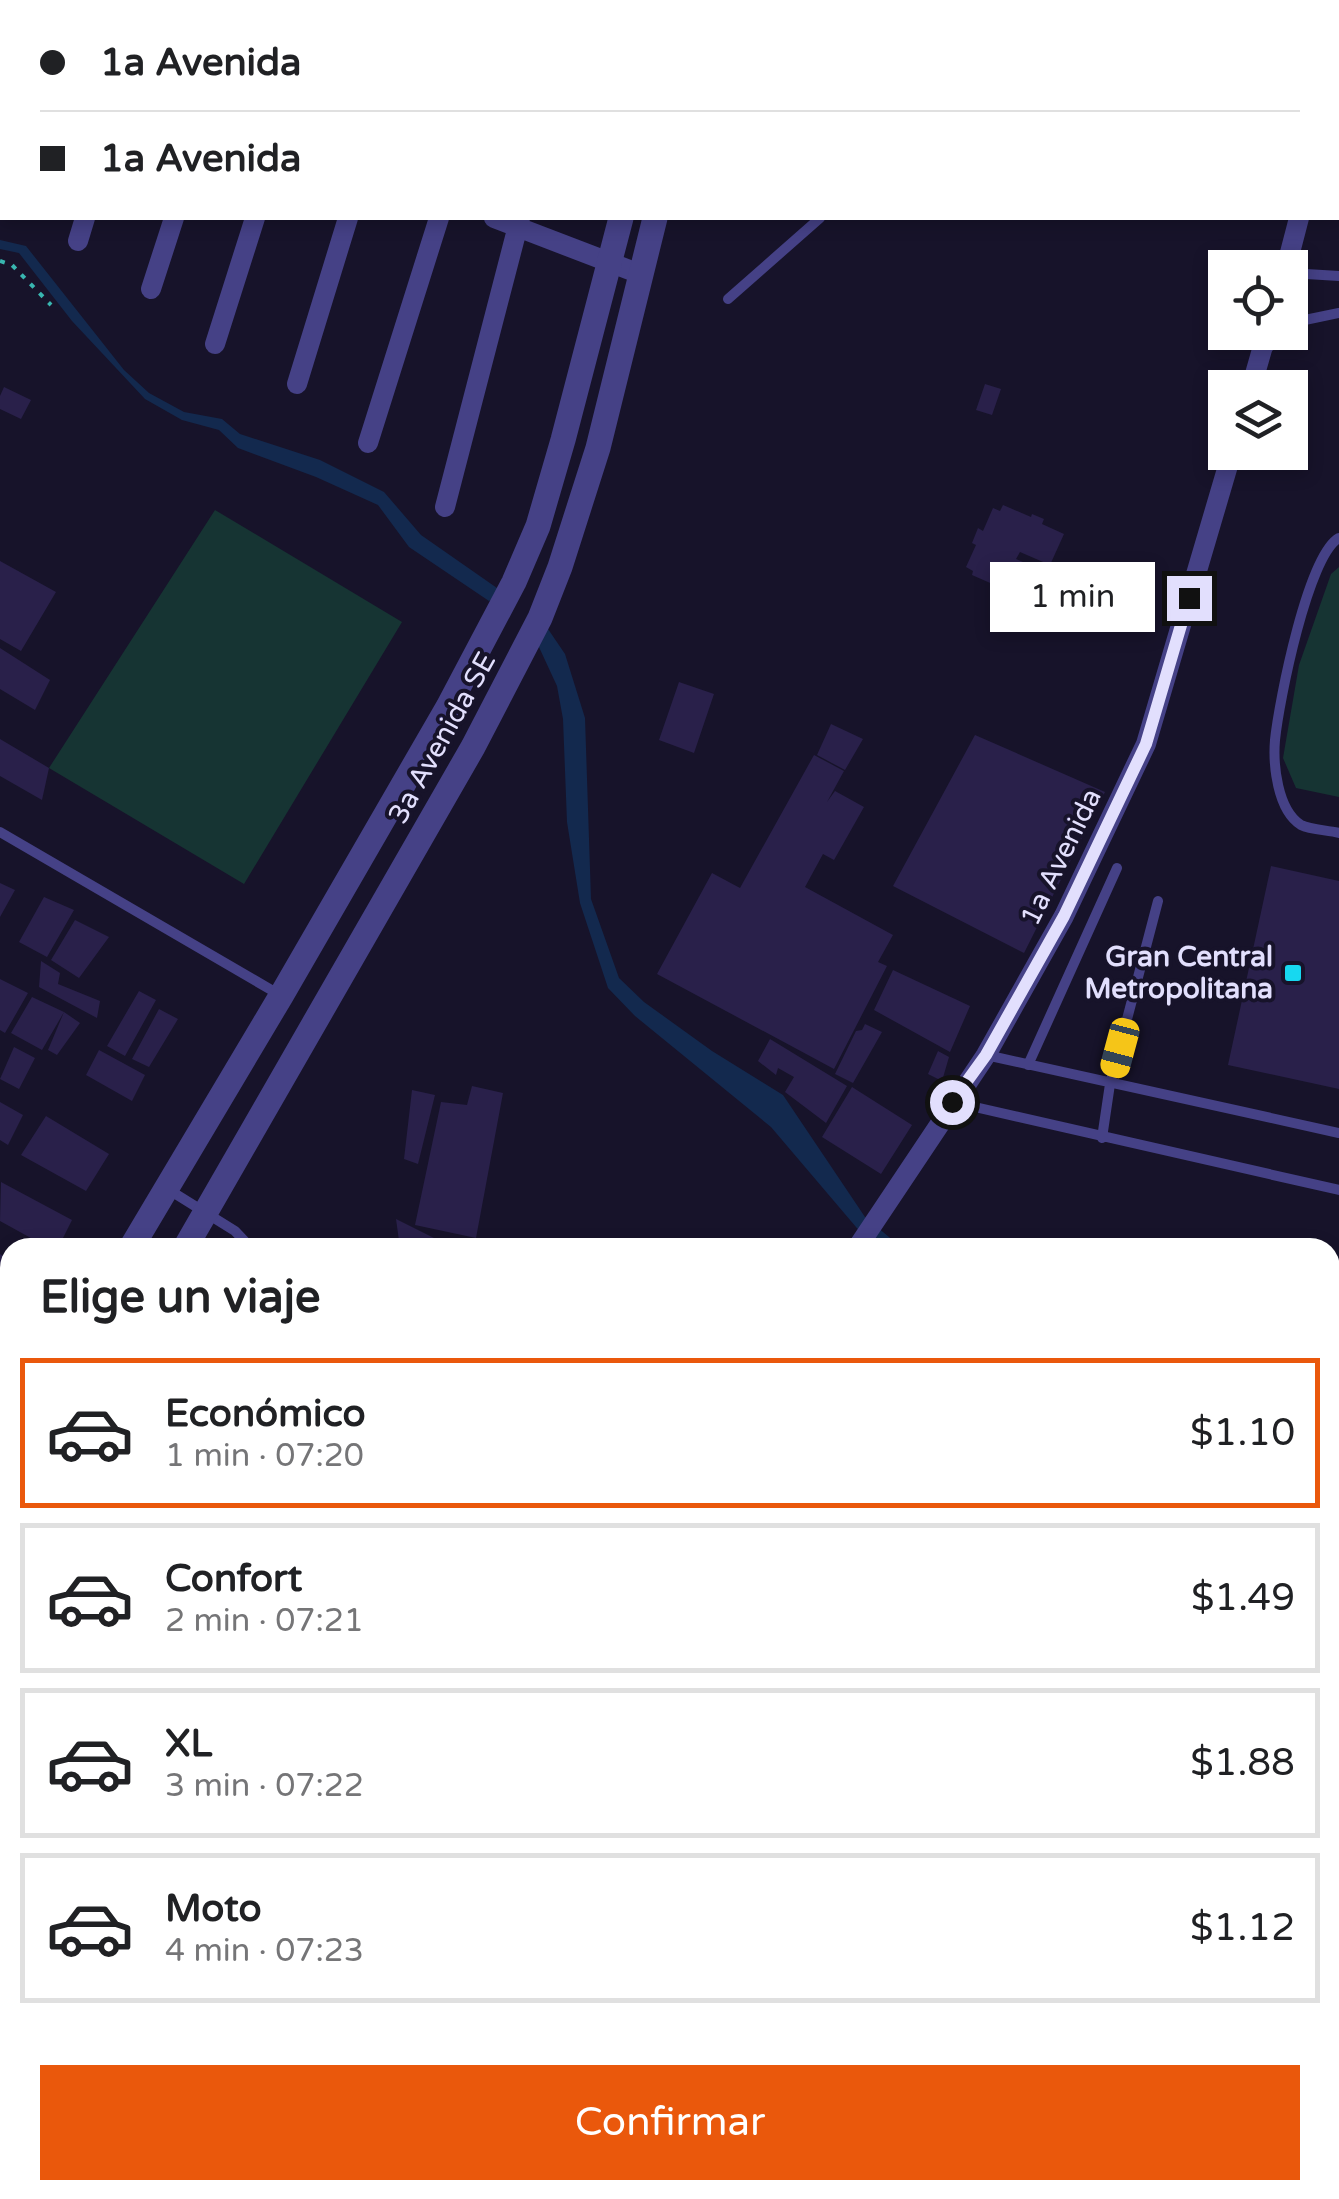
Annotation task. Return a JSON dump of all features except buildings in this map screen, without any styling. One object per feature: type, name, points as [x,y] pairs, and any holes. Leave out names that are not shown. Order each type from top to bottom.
[{"type":"street","points":[[78,241],[85,220]]},
{"type":"street","points":[[151,290],[173,220]]},
{"type":"street","points":[[215,344],[254,220]]},
{"type":"street","points":[[297,384],[347,220]]},
{"type":"street","points":[[368,443],[438,220]]},
{"type":"street","name":"3a Avenida SE","points":[[136,1238],[281,996],[448,706],[514,582],[538,526],[564,440],[619,220]]},
{"type":"street","name":"3a Avenida SE","points":[[192,1238],[473,747],[540,618],[598,448],[654,220]]},
{"type":"street","points":[[1292,250],[1299,220]]},
{"type":"street","points":[[445,507],[518,222],[640,274]]},
{"type":"street","points":[[1256,370],[1262,350]]},
{"type":"street","name":"1a Avenida","points":[[863,1238],[986,1055],[1064,916],[1146,744],[1227,470]]},
{"type":"lane","points":[[728,299],[818,220]]},
{"type":"lane","points":[[1308,272],[1339,276]]},
{"type":"lane","points":[[1308,320],[1339,314]]},
{"type":"lane","points":[[1260,356],[1266,350]]},
{"type":"lane","points":[[1339,538],[1328,544],[1311,587],[1294,642],[1275,741],[1278,786],[1288,810],[1301,824],[1339,832]]},
{"type":"lane","points":[[0,832],[281,996]]},
{"type":"lane","points":[[1028,1065],[1117,868]]},
{"type":"lane","points":[[1102,1138],[1110,1084],[1158,902]]},
{"type":"lane","points":[[986,1055],[1339,1132]]},
{"type":"lane","points":[[952,1102],[1339,1190]]},
{"type":"lane","points":[[165,1187],[242,1238]]},
{"type":"path","points":[[0,261],[12,265],[51,306]]},
{"type":"green space","points":[[215,510],[402,622],[244,884],[49,768]]},
{"type":"green space","points":[[1339,567],[1339,797],[1296,788],[1283,758],[1299,665],[1331,574]]},
{"type":"water","points":[[0,240],[26,246],[124,370],[149,393],[184,412],[222,419],[240,434],[320,460],[384,492],[421,535],[497,588],[498,598],[489,601],[409,547],[378,505],[238,448],[219,430],[182,420],[145,399],[72,321],[19,253],[0,249]]},
{"type":"water","points":[[546,626],[565,654],[585,718],[591,899],[619,978],[644,1002],[712,1051],[783,1095],[865,1217],[890,1238],[865,1238],[771,1127],[635,1016],[608,988],[580,903],[567,822],[563,719],[557,686],[532,632]]},
{"type":"place","name":"Gran Central Metropolitana","points":[[1293,973]]},
{"type":"route","points":[[952,1102],[986,1055],[1064,916],[1146,744],[1189,598]]}]
